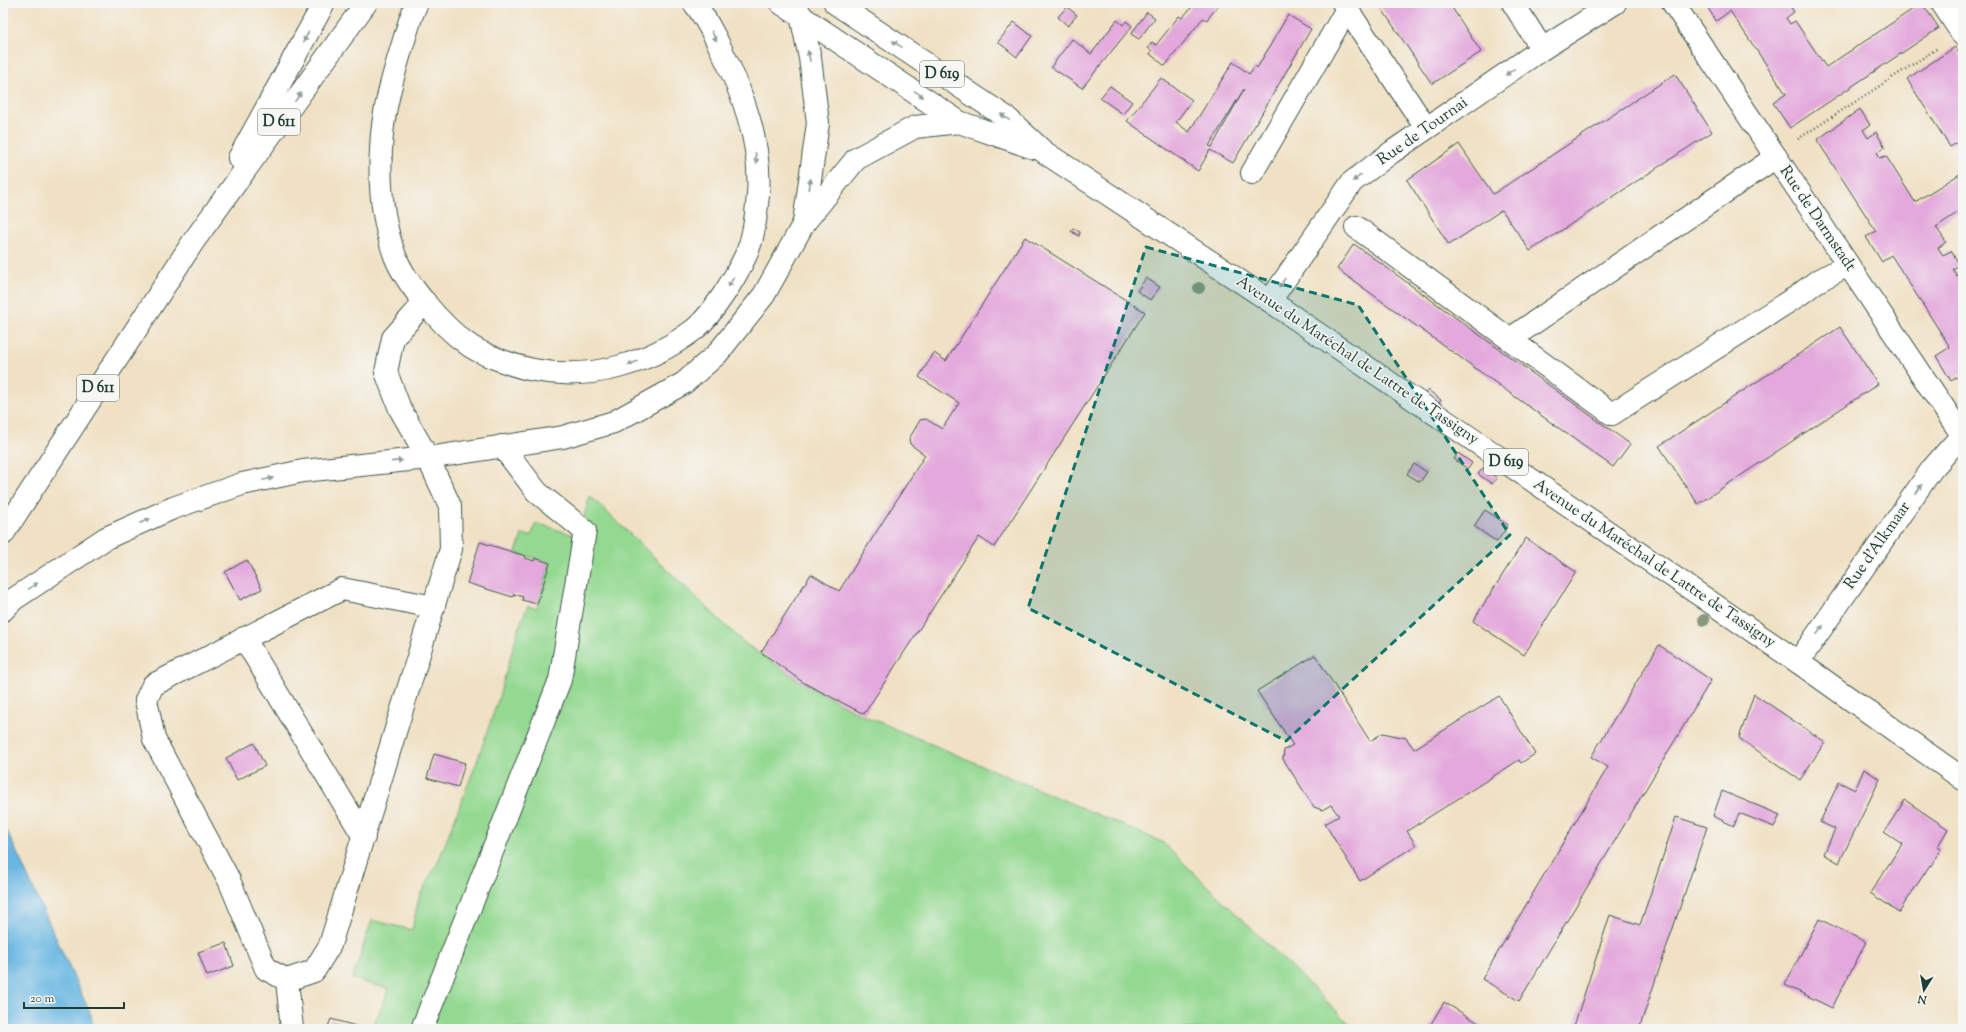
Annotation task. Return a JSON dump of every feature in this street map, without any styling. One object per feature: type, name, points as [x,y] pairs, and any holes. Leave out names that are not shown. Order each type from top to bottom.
[{"type":"main road","name":"D 611","points":[[193,242],[324,3]]},
{"type":"main road","name":"D 611","points":[[3,534],[193,242],[366,3]]},
{"type":"main road","points":[[417,3],[391,82],[382,124],[380,179],[385,217],[396,257],[417,293],[467,345],[517,367],[551,374],[591,373],[626,365],[659,351],[696,328],[724,296],[746,255],[756,215],[759,179],[754,141],[738,83],[702,13],[694,3]]},
{"type":"main road","name":"D 619","points":[[781,3],[797,9],[959,122],[1044,152]]},
{"type":"main road","name":"D 619","points":[[835,3],[1007,118],[1044,152]]},
{"type":"main road","points":[[1513,3],[1542,50]]},
{"type":"main road","name":"Rue de Tournai","points":[[1270,301],[1352,182],[1426,128],[1615,3]]},
{"type":"main road","name":"Rue de Darmstadt","points":[[1673,3],[1962,434]]},
{"type":"main road","points":[[1942,3],[1963,35]]},
{"type":"main road","points":[[1252,174],[1345,6],[1426,128]]},
{"type":"main road","points":[[797,9],[810,58],[818,123],[804,223]]},
{"type":"main road","points":[[3,610],[14,599],[106,538],[173,508],[242,484],[303,471],[428,458],[563,437],[614,422],[684,383],[717,354],[764,295],[804,223],[856,159],[915,127],[959,122]]},
{"type":"main road","name":"Avenue du Maréchal de Lattre de Tassigny","points":[[1044,152],[1270,301],[1798,662],[1963,779]]},
{"type":"main road","points":[[1510,339],[1776,157]]},
{"type":"main road","points":[[1356,226],[1612,414],[1793,300],[1816,282],[1848,265]]},
{"type":"main road","points":[[425,302],[393,338],[386,372],[400,409],[428,458],[450,506],[451,549],[434,608],[330,946],[314,971],[287,980],[266,969],[229,880],[154,739],[146,700],[153,685],[342,589],[434,608]]},
{"type":"main road","name":"Rue d'Alkmaar","points":[[1798,662],[1932,469],[1962,434]]},
{"type":"main road","points":[[422,1029],[560,680],[585,531],[537,492],[502,446]]},
{"type":"main road","points":[[244,638],[364,837]]},
{"type":"main road","points":[[287,980],[292,1029]]},
{"type":"path","points":[[1796,141],[1939,47]]},
{"type":"highlighted area","points":[[1146,247],[1358,305],[1510,535],[1286,741],[1028,608]]},
{"type":"green space","points":[[590,496],[743,642],[800,681],[858,713],[1162,842],[1351,1025],[1350,1029],[372,1029],[389,989],[352,979],[372,920],[412,930],[419,897],[438,862],[476,764],[498,700],[519,627],[528,606],[537,608],[550,563],[516,553],[522,534],[531,536],[536,523],[577,536],[576,544]]},
{"type":"water","points":[[3,822],[91,1015],[93,1029],[3,1029]]},
{"type":"building","points":[[1185,3],[1220,3],[1207,20],[1203,18],[1165,66],[1150,54],[1152,51],[1148,48],[1152,42],[1156,45],[1179,16],[1182,18],[1191,8]]},
{"type":"building","points":[[1378,3],[1449,3],[1481,52],[1432,84]]},
{"type":"building","points":[[1705,3],[1788,3],[1794,12],[1786,18],[1790,24],[1795,21],[1826,67],[1922,3],[1939,28],[1790,128],[1773,103],[1786,94],[1730,11],[1716,21]]},
{"type":"building","points":[[1067,7],[1077,15],[1068,26],[1058,17]]},
{"type":"building","points":[[1147,12],[1155,18],[1139,39],[1131,34]]},
{"type":"building","points":[[1288,15],[1311,29],[1233,163],[1210,150],[1198,171],[1127,121],[1161,78],[1192,100],[1176,122],[1189,132],[1233,62],[1249,74],[1255,66],[1257,68]],"holes":[[[1244,89],[1212,147],[1209,146]]]},
{"type":"building","points":[[1117,20],[1123,25],[1126,21],[1132,26],[1082,88],[1051,67],[1072,39],[1091,54]]},
{"type":"building","points":[[1014,22],[1032,36],[1017,57],[998,42]]},
{"type":"building","points":[[1955,47],[1963,59],[1963,139],[1950,147],[1907,79]]},
{"type":"building","points":[[1675,74],[1712,132],[1530,251],[1502,210],[1449,245],[1407,180],[1459,144],[1493,194]]},
{"type":"building","points":[[1110,86],[1132,102],[1123,114],[1100,98]]},
{"type":"building","points":[[1860,109],[1870,125],[1863,130],[1868,138],[1876,132],[1885,147],[1877,152],[1880,158],[1886,156],[1915,202],[1963,172],[1963,209],[1936,227],[1946,242],[1938,248],[1943,255],[1951,251],[1960,265],[1953,269],[1957,276],[1962,274],[1963,276],[1963,373],[1951,381],[1936,356],[1950,347],[1891,255],[1882,262],[1866,237],[1876,231],[1817,140]]},
{"type":"building","points":[[1073,228],[1080,232],[1079,236],[1071,231]]},
{"type":"building","points":[[1025,237],[1145,312],[994,547],[979,537],[864,714],[804,683],[761,652],[811,574],[839,591],[925,455],[910,444],[909,439],[920,420],[926,419],[942,429],[959,403],[919,377],[934,353],[946,361]]},
{"type":"building","points":[[1354,244],[1630,444],[1613,467],[1337,269]]},
{"type":"building","points":[[1146,278],[1160,287],[1150,300],[1137,291]]},
{"type":"building","points":[[1840,327],[1878,384],[1698,504],[1659,446]]},
{"type":"building","points":[[1428,390],[1441,400],[1437,406],[1423,396]]},
{"type":"building","points":[[1458,453],[1472,463],[1468,469],[1454,459]]},
{"type":"building","points":[[1414,464],[1427,472],[1420,482],[1407,474]]},
{"type":"building","points":[[1483,468],[1497,478],[1492,484],[1478,474]]},
{"type":"building","points":[[1485,510],[1508,525],[1497,542],[1474,526]]},
{"type":"building","points":[[1526,538],[1576,572],[1524,655],[1473,621]]},
{"type":"building","points":[[480,542],[526,556],[525,558],[534,561],[535,558],[550,563],[537,604],[522,600],[523,597],[514,594],[513,597],[467,583]]},
{"type":"building","points":[[247,560],[262,589],[240,600],[225,572]]},
{"type":"building","points":[[1659,645],[1711,680],[1519,1001],[1482,979],[1608,767],[1591,757]]},
{"type":"building","points":[[1315,655],[1370,741],[1383,733],[1406,738],[1414,749],[1499,696],[1535,754],[1521,763],[1519,760],[1407,831],[1416,845],[1360,881],[1325,824],[1339,816],[1331,805],[1322,810],[1314,807],[1283,759],[1284,750],[1293,745],[1257,691]]},
{"type":"building","points":[[1754,694],[1825,742],[1800,780],[1739,738]]},
{"type":"building","points":[[254,743],[265,766],[237,780],[226,758]]},
{"type":"building","points":[[434,754],[465,763],[458,787],[427,778]]},
{"type":"building","points":[[1864,769],[1880,779],[1839,863],[1824,854],[1835,829],[1820,822],[1839,782],[1855,790]]},
{"type":"building","points":[[1722,791],[1780,815],[1774,827],[1739,813],[1734,826],[1713,816]]},
{"type":"building","points":[[1905,800],[1948,829],[1938,846],[1941,848],[1931,866],[1930,865],[1899,912],[1870,893],[1902,844],[1884,832]]},
{"type":"building","points":[[1676,817],[1707,827],[1639,1029],[1573,1029],[1610,915],[1640,925]]},
{"type":"building","points":[[1819,919],[1866,942],[1832,1008],[1785,985]]},
{"type":"building","points":[[226,943],[234,966],[207,976],[198,952]]},
{"type":"building","points":[[1444,1002],[1485,1027],[1489,1029],[1428,1029]]},
{"type":"building","points":[[331,1019],[359,1027],[358,1029],[327,1029]]}]
